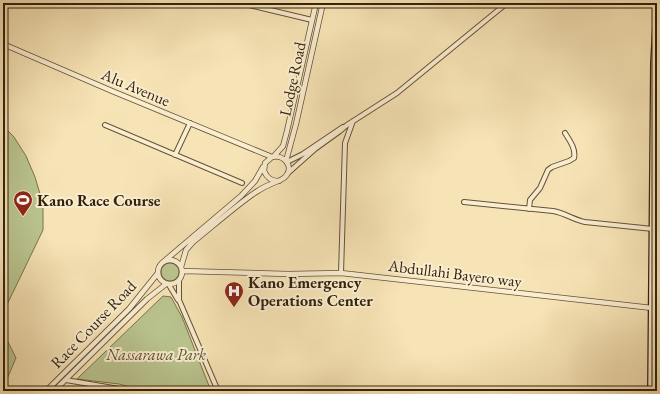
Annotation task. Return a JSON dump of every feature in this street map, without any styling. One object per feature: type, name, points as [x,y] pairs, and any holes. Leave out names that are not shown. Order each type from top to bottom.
[{"type":"main road","points":[[651,391],[654,56],[657,10]]},
{"type":"main road","points":[[656,391],[657,365]]},
{"type":"street","points":[[241,3],[312,20]]},
{"type":"street","name":"Lodge Road","points":[[273,156],[282,146],[287,131],[316,3]]},
{"type":"street","name":"Lodge Road","points":[[287,161],[323,3]]},
{"type":"street","points":[[179,300],[179,282],[186,250],[193,242],[252,195],[286,176],[315,149],[347,125],[397,93],[507,3]]},
{"type":"street","name":"Alu Avenue","points":[[3,44],[190,123],[273,156]]},
{"type":"street","points":[[341,273],[345,143],[348,131],[354,120]]},
{"type":"street","points":[[175,156],[190,123]]},
{"type":"street","points":[[105,125],[175,156],[242,183]]},
{"type":"street","points":[[287,161],[303,154],[338,129],[347,125]]},
{"type":"street","points":[[529,209],[530,200],[540,188],[548,170],[574,158],[575,152],[565,133]]},
{"type":"street","points":[[260,150],[265,163],[264,171],[270,179],[279,181]]},
{"type":"street","points":[[218,391],[179,300],[168,285],[161,281],[158,270],[162,263],[241,196],[255,181],[265,163],[273,156],[281,157],[287,161],[289,167],[288,173]]},
{"type":"street","points":[[464,202],[561,213],[585,222],[653,230]]},
{"type":"street","points":[[162,263],[170,260],[179,263],[182,269]]},
{"type":"street","name":"Abdullahi Bayero way","points":[[182,269],[288,274],[341,273],[652,308]]},
{"type":"street","name":"Race Course Road","points":[[46,391],[129,310],[158,273]]},
{"type":"street","points":[[168,285],[179,282]]},
{"type":"street","name":"Race Course Road","points":[[54,391],[147,299],[168,285]]},
{"type":"street","points":[[66,380],[131,391]]},
{"type":"green space","name":"Kano Race Course","points":[[3,126],[14,137],[26,156],[35,177],[43,204],[43,230],[3,313]]},
{"type":"green space","points":[[166,263],[174,263],[179,268],[177,279],[174,281],[166,281],[161,276],[161,268]]},
{"type":"green space","name":"Nassarawa Park","points":[[163,296],[171,297],[182,317],[211,391],[144,391],[119,384],[77,379]]},
{"type":"green space","points":[[3,332],[16,358],[3,388]]},
{"type":"place","name":"Kano Race Course","points":[[23,217]]},
{"type":"place","name":"Kano Emergency Operations Center","points":[[234,308]]}]
